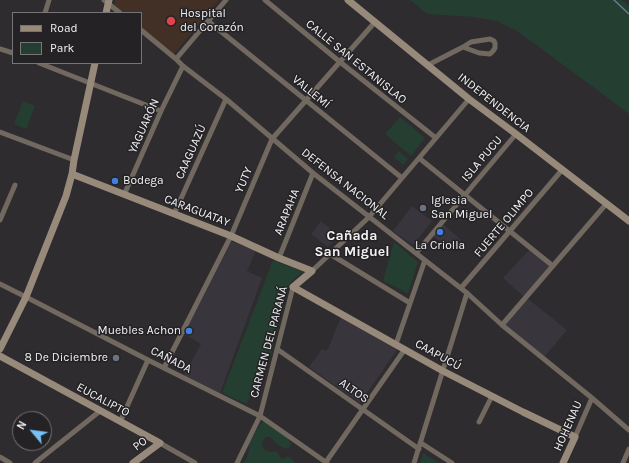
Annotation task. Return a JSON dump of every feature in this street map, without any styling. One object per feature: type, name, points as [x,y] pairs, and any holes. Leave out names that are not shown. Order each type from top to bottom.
[{"type":"street","points":[[44,12],[49,0]]},
{"type":"street","points":[[176,59],[226,0]]},
{"type":"street","name":"CALLE SAN ESTANISLAO","points":[[265,0],[436,138]]},
{"type":"street","name":"INDEPENDENCIA","points":[[348,0],[469,99],[629,221]]},
{"type":"street","points":[[106,12],[107,1]]},
{"type":"street","points":[[107,1],[119,12]]},
{"type":"street","name":"VALLEMÍ","points":[[208,21],[402,178]]},
{"type":"street","name":"YUTY","points":[[164,368],[231,236],[272,139],[375,22]]},
{"type":"street","name":"DEFENSA NACIONAL","points":[[142,31],[183,66],[226,99],[313,173],[461,288],[629,430]]},
{"type":"street","points":[[428,65],[470,42],[481,39],[490,39],[494,40],[495,43],[495,48],[490,54],[479,53],[463,47]]},
{"type":"street","points":[[0,49],[12,53]]},
{"type":"street","points":[[42,64],[162,111]]},
{"type":"street","points":[[0,349],[26,297],[66,196],[95,64]]},
{"type":"street","name":"YAGUARÓN","points":[[124,195],[183,66]]},
{"type":"street","name":"CAAGUAZÚ","points":[[174,214],[226,99]]},
{"type":"street","name":"CARMEN DEL PARANÁ","points":[[236,463],[260,416],[292,288],[370,216],[469,99]]},
{"type":"street","points":[[0,132],[74,160]]},
{"type":"street","name":"ISLA PUCU","points":[[416,252],[516,134]]},
{"type":"street","points":[[419,158],[553,266]]},
{"type":"street","name":"FUERTE OLIMPO","points":[[461,288],[562,170]]},
{"type":"street","name":"ARAPAHA","points":[[279,258],[313,173]]},
{"type":"street","name":"CARAGUATAY","points":[[72,174],[231,236],[312,271]]},
{"type":"street","points":[[0,220],[15,185]]},
{"type":"street","points":[[502,324],[607,204]]},
{"type":"street","points":[[330,254],[410,303]]},
{"type":"street","points":[[396,344],[425,260]]},
{"type":"street","name":"CAÑADA","points":[[0,284],[260,416],[326,463]]},
{"type":"street","name":"CAAPUCÚ","points":[[292,288],[443,371],[575,437]]},
{"type":"street","points":[[414,463],[467,293]]},
{"type":"street","name":"ALTOS","points":[[277,349],[363,410],[420,446],[452,463]]},
{"type":"street","points":[[326,463],[405,349]]},
{"type":"street","name":"EUCALIPTO","points":[[0,356],[195,463]]},
{"type":"street","points":[[120,422],[148,360]]},
{"type":"street","points":[[479,422],[492,396]]},
{"type":"street","name":"HOHENAU","points":[[563,463],[592,398]]},
{"type":"street","points":[[35,463],[100,411]]},
{"type":"street","name":"PO","points":[[134,463],[160,443]]},
{"type":"street","points":[[623,463],[629,449]]},
{"type":"street","points":[[0,457],[10,463]]},
{"type":"shaded area","name":"Hospital del Corazón","points":[[115,0],[219,0],[173,55],[142,29],[142,12],[122,12],[114,6]]},
{"type":"shaded area","points":[[412,206],[432,221],[413,245],[393,231]]},
{"type":"shaded area","points":[[321,221],[339,236],[328,247],[311,234]]},
{"type":"shaded area","points":[[442,223],[461,240],[453,250],[431,235]]},
{"type":"shaded area","points":[[233,242],[256,250],[247,271],[262,278],[220,393],[184,375],[201,344],[184,334],[231,243]]},
{"type":"shaded area","points":[[530,249],[550,266],[524,297],[503,278]]},
{"type":"shaded area","points":[[527,298],[567,330],[544,357],[505,324]]},
{"type":"shaded area","points":[[341,317],[394,346],[397,350],[360,403],[309,367],[322,349],[326,351],[328,349]]},
{"type":"green space","points":[[410,0],[622,0],[629,6],[629,114],[517,31],[497,21],[474,17],[427,14]]},
{"type":"green space","points":[[23,101],[35,106],[26,129],[14,124]]},
{"type":"green space","points":[[400,117],[425,138],[411,156],[385,134]]},
{"type":"green space","points":[[399,151],[408,159],[403,165],[394,157]]},
{"type":"green space","points":[[394,242],[418,262],[408,293],[383,281]]},
{"type":"green space","points":[[273,260],[303,272],[291,282],[287,289],[271,355],[267,353],[247,404],[222,393]]},
{"type":"green space","points":[[264,421],[288,437],[291,445],[289,448],[285,449],[278,445],[270,437],[266,437],[263,440],[263,448],[266,451],[275,451],[283,459],[290,457],[295,463],[244,463],[249,451],[249,443]]},
{"type":"green space","points":[[423,453],[439,463],[420,463]]},
{"type":"waterway","points":[[614,0],[629,14]]},
{"type":"place","name":"Hospital del Corazón","points":[[171,21]]},
{"type":"place","name":"Bodega","points":[[115,181]]},
{"type":"place","name":"Iglesia San Miguel","points":[[423,208]]},
{"type":"place","name":"La Criolla","points":[[440,232]]},
{"type":"place","name":"Muebles Achon","points":[[189,331]]},
{"type":"place","name":"8 De Diciembre","points":[[116,358]]},
{"type":"district","name":"Cañada San Miguel","points":[[352,244]]}]
